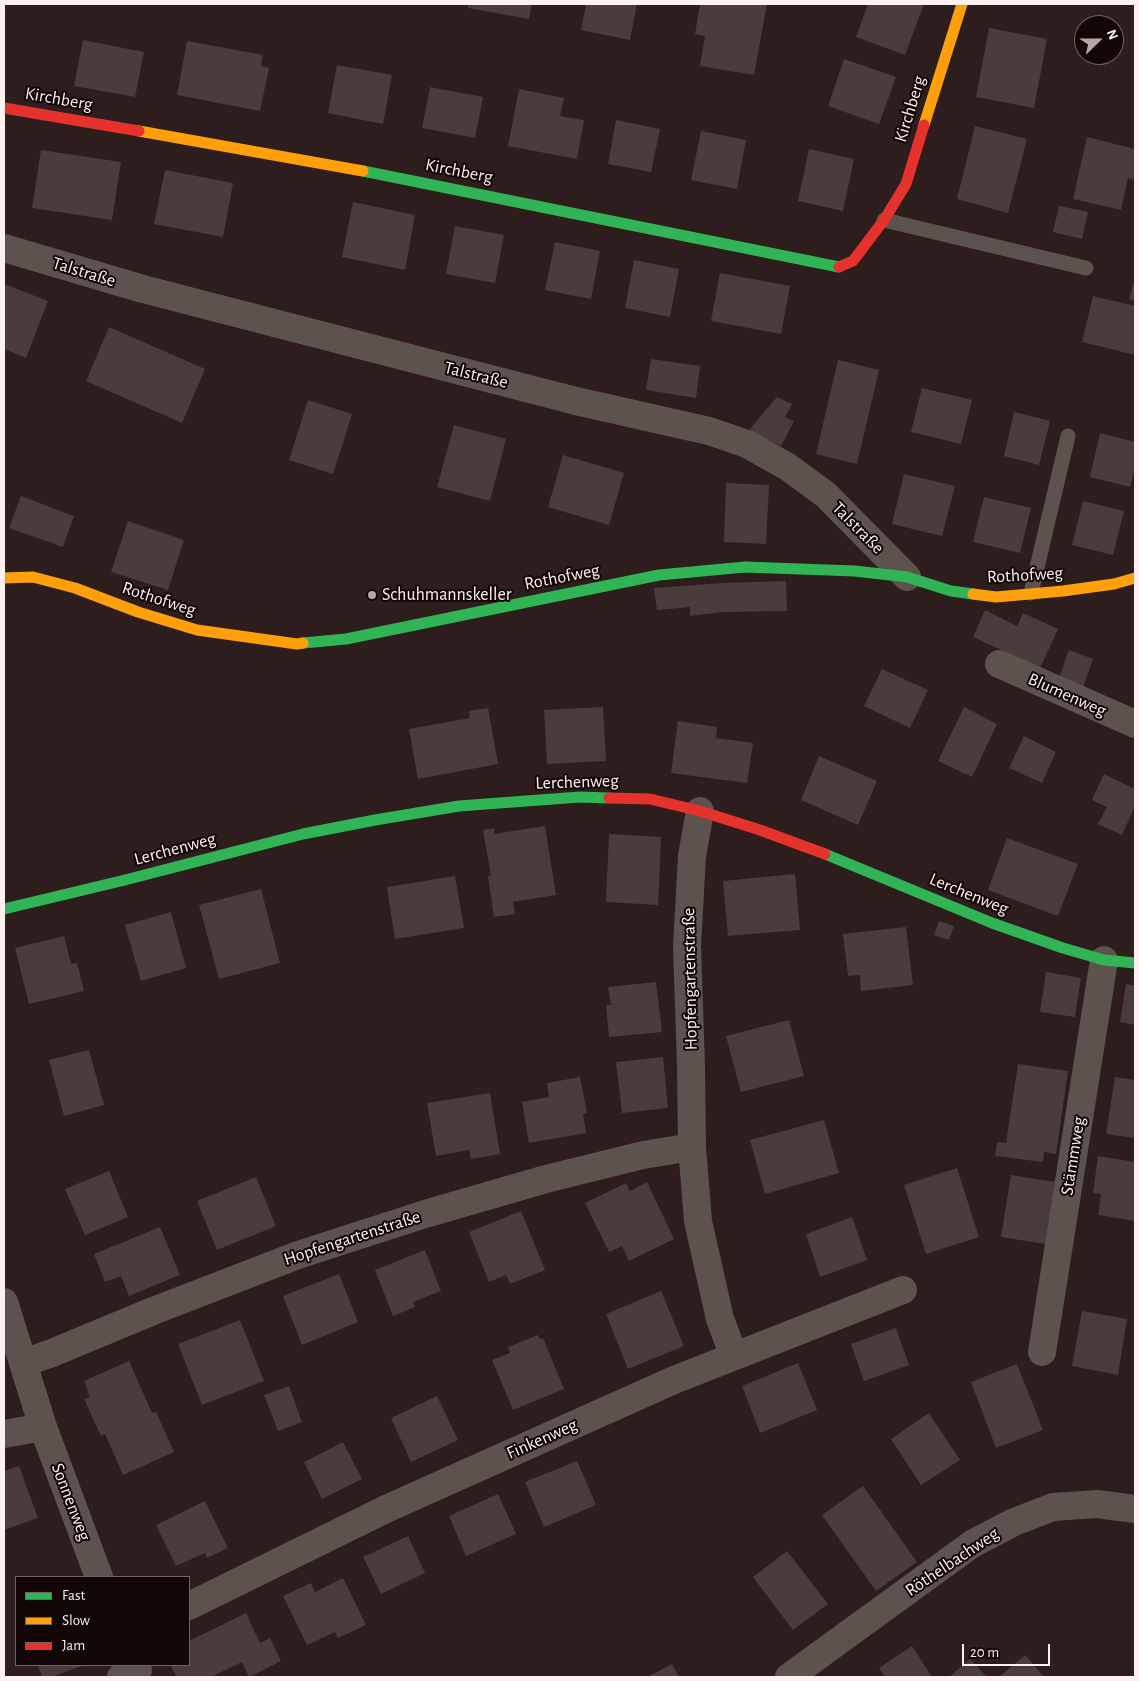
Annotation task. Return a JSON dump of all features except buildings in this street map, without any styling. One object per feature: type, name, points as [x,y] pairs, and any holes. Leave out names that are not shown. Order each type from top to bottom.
[{"type":"street","name":"Kirchberg","points":[[4,108],[319,162],[840,267],[853,261],[884,220],[906,184],[962,4]]},
{"type":"street","name":"Talstraße","points":[[4,248],[143,289],[566,398],[709,431],[747,444],[788,467],[826,495],[907,577]]},
{"type":"street","name":"Rothofweg","points":[[4,578],[33,577],[67,586],[138,612],[197,630],[297,644],[346,640],[659,575],[745,568],[855,571],[907,577],[951,591],[996,597],[1063,591],[1114,584],[1135,578]]},
{"type":"street","name":"Blumenweg","points":[[999,664],[1135,724]]},
{"type":"street","name":"Lerchenweg","points":[[4,909],[303,834],[375,820],[459,806],[580,797],[650,799],[700,811],[760,830],[836,858],[992,923],[1063,948],[1104,960],[1135,963]]},
{"type":"street","name":"Hopfengartenstraße","points":[[700,811],[692,856],[686,946],[692,1146],[701,1237],[720,1319],[734,1356]]},
{"type":"street","name":"Stämmweg","points":[[1042,1352],[1104,960]]},
{"type":"street","name":"Hopfengartenstraße","points":[[23,1363],[298,1255],[416,1217],[546,1179],[692,1146]]},
{"type":"street","name":"Finkenweg","points":[[190,1606],[386,1509],[674,1380],[904,1290]]},
{"type":"street","name":"Sonnenweg","points":[[4,1302],[43,1427],[99,1576]]},
{"type":"street","points":[[4,1434],[43,1427]]},
{"type":"street","name":"Röthelbachweg","points":[[789,1677],[972,1544],[1014,1522],[1053,1506],[1097,1504],[1135,1509]]},
{"type":"lane","points":[[884,220],[1086,268]]},
{"type":"lane","points":[[1031,593],[1068,436]]},
{"type":"traffic: fast","points":[[363,171],[839,267]]},
{"type":"traffic: fast","points":[[303,643],[346,639],[659,575],[745,567],[855,571],[907,577],[951,591],[973,594]]},
{"type":"traffic: fast","points":[[4,909],[303,834],[375,820],[459,806],[580,797],[609,798]]},
{"type":"traffic: fast","points":[[825,854],[992,923],[1063,948],[1104,960],[1135,963]]},
{"type":"traffic: slow","points":[[924,125],[962,4]]},
{"type":"traffic: slow","points":[[139,131],[363,171]]},
{"type":"traffic: slow","points":[[4,578],[33,577],[75,588],[138,612],[197,630],[297,644],[303,643]]},
{"type":"traffic: slow","points":[[973,594],[996,597],[1063,591],[1114,584],[1135,578]]},
{"type":"traffic: jam","points":[[4,108],[139,131]]},
{"type":"traffic: jam","points":[[839,267],[853,261],[884,220],[906,184],[924,125]]},
{"type":"traffic: jam","points":[[609,798],[650,799],[700,811],[760,830],[825,854]]},
{"type":"place","name":"Schuhmannskeller","points":[[372,595]]}]
